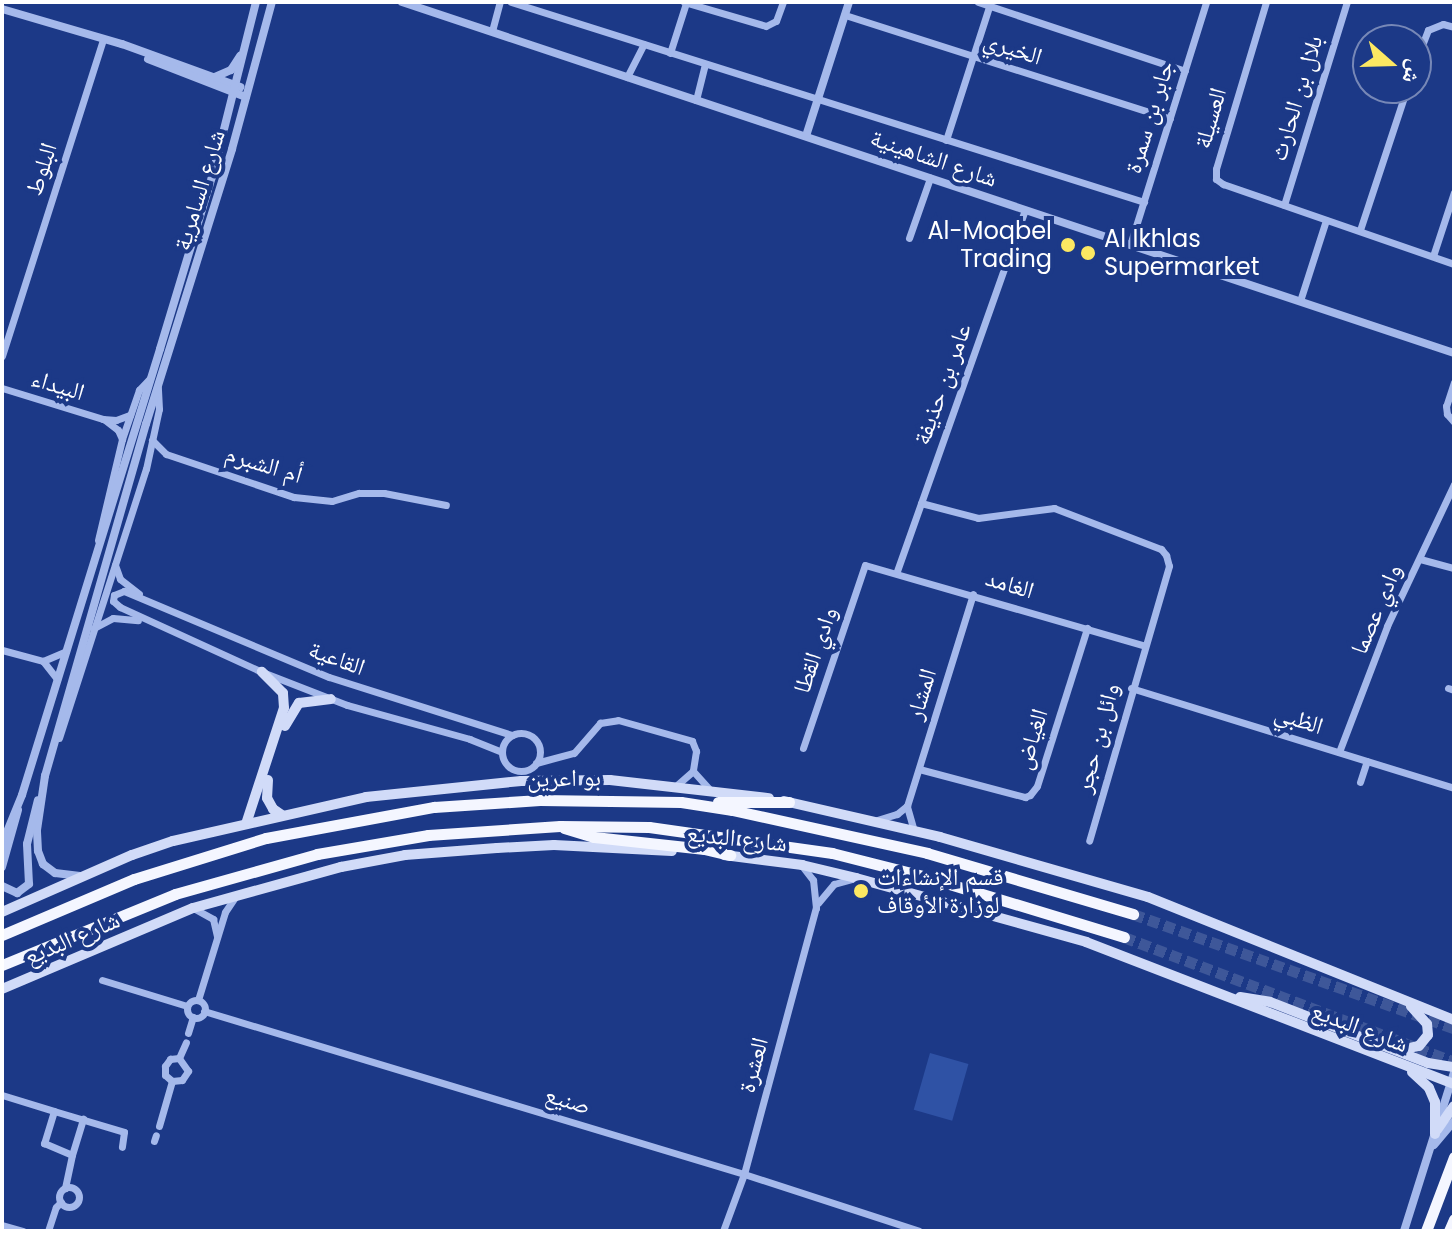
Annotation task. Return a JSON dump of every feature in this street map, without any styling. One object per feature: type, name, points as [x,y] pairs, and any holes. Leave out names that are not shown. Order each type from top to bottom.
[{"type":"highway","name":"بو اعرين","points":[[2,935],[169,866],[305,830],[434,807],[493,802],[681,802],[824,828],[913,849],[1133,914]]},
{"type":"highway","points":[[681,802],[789,802]]},
{"type":"highway","points":[[560,826],[594,837],[696,847],[730,855]]},
{"type":"highway","name":"بو اعرين","points":[[3,965],[175,894],[302,858],[428,835],[560,826],[663,828],[832,853],[923,876],[1124,937]]},
{"type":"highway","points":[[1426,1231],[1454,1157]]},
{"type":"highway","points":[[1449,1231],[1454,1219]]},
{"type":"main road","points":[[246,824],[284,708],[283,693],[262,672]]},
{"type":"main road","points":[[282,815],[269,804],[266,792],[287,720],[303,701],[331,699]]},
{"type":"main road","name":"شارع البديع","points":[[2,912],[173,841],[282,815],[366,797],[480,783],[610,780],[709,789],[789,802],[914,831],[1148,897],[1454,1020]]},
{"type":"main road","name":"شارع البديع","points":[[2,989],[193,908],[341,867],[405,855],[554,845],[730,855],[802,865],[856,878],[1086,942],[1403,1065],[1453,1077]]},
{"type":"main road","points":[[1230,997],[1270,1002],[1428,1063],[1453,1077]]},
{"type":"main road","points":[[1395,1050],[1419,1046],[1428,1035],[1423,1019],[1407,1003]]},
{"type":"main road","points":[[1436,1013],[1454,1009]]},
{"type":"main road","points":[[1403,1065],[1429,1088],[1435,1102],[1435,1134]]},
{"type":"main road","points":[[1435,1134],[1454,1106]]},
{"type":"street","name":"شارع السامرية","points":[[2,844],[18,806],[152,376],[228,115],[256,2]]},
{"type":"street","name":"شارع السامرية","points":[[85,875],[63,876],[48,869],[40,858],[36,842],[45,776],[272,2]]},
{"type":"street","name":"شارع الشاهينية","points":[[402,2],[1454,353]]},
{"type":"street","points":[[492,31],[500,2]]},
{"type":"street","name":"شارع الشاهينية","points":[[511,2],[1144,202]]},
{"type":"street","points":[[670,53],[685,2],[766,26],[776,21],[783,2]]},
{"type":"street","points":[[806,136],[849,2]]},
{"type":"street","points":[[978,2],[1185,71]]},
{"type":"street","name":"جابر بن سمرة","points":[[1130,245],[1206,2]]},
{"type":"street","name":"العسيلة","points":[[1266,2],[1216,169],[1216,179],[1454,264]]},
{"type":"street","name":"بلال بن الحارث","points":[[1284,205],[1347,2]]},
{"type":"street","points":[[946,140],[990,4]]},
{"type":"street","points":[[2,9],[115,44],[247,94]]},
{"type":"street","name":"الخيري","points":[[845,15],[1170,119]]},
{"type":"street","points":[[1432,28],[1443,24],[1454,27]]},
{"type":"street","points":[[216,82],[235,66],[246,36]]},
{"type":"street","name":"البلوط","points":[[2,356],[103,40]]},
{"type":"street","points":[[627,77],[644,44]]},
{"type":"street","points":[[696,100],[705,64]]},
{"type":"street","points":[[216,82],[228,115]]},
{"type":"street","points":[[1360,230],[1402,104]]},
{"type":"street","points":[[909,238],[930,178]]},
{"type":"street","points":[[1433,256],[1450,219],[1454,192]]},
{"type":"street","name":"عامر بن حذيفة","points":[[897,571],[1025,210]]},
{"type":"street","points":[[1300,301],[1326,220]]},
{"type":"street","points":[[179,285],[190,288]]},
{"type":"street","name":"شارع السامرية","points":[[98,550],[122,439],[139,390],[152,376]]},
{"type":"street","points":[[1454,382],[1446,406],[1447,414],[1454,422]]},
{"type":"street","name":"البيداء","points":[[2,388],[103,419],[119,420],[130,414]]},
{"type":"street","name":"شارع السامرية","points":[[54,745],[63,729],[148,461],[160,401],[158,388]]},
{"type":"street","name":"البيداء","points":[[103,419],[114,426],[122,439]]},
{"type":"street","name":"أم الشبرم","points":[[152,440],[166,454],[294,497],[332,501],[359,493],[384,493],[446,505]]},
{"type":"street","points":[[148,461],[166,454]]},
{"type":"street","name":"وادي عصما","points":[[1339,752],[1387,626],[1454,484]]},
{"type":"street","name":"وائل بن حجر","points":[[921,503],[976,518],[1054,508],[1161,549],[1169,566],[1143,645],[1089,841]]},
{"type":"street","points":[[1420,559],[1454,568]]},
{"type":"street","name":"القاعية","points":[[115,560],[117,573],[127,586],[155,603]]},
{"type":"street","name":"الغامد","points":[[865,565],[897,571],[1143,645]]},
{"type":"street","name":"وادي القطا","points":[[803,748],[865,565]]},
{"type":"street","name":"القاعية","points":[[502,752],[331,699],[262,672],[117,606],[113,598],[121,591],[329,677],[512,735]]},
{"type":"street","name":"المشار","points":[[907,806],[973,594]]},
{"type":"street","name":"القاعية","points":[[94,628],[120,617],[160,626]]},
{"type":"street","name":"الغياض","points":[[919,769],[1025,797],[1030,795],[1037,786],[1087,628]]},
{"type":"street","points":[[2,650],[43,661],[57,679]]},
{"type":"street","points":[[43,661],[66,651]]},
{"type":"street","name":"الظبي","points":[[1131,688],[1454,788]]},
{"type":"street","points":[[561,756],[539,747],[528,734],[512,735],[502,752],[504,760],[515,770],[523,771],[536,763],[561,756],[583,747],[600,723],[618,720],[685,736],[696,751],[693,771],[676,786]]},
{"type":"street","points":[[536,763],[539,747]]},
{"type":"street","points":[[1360,782],[1367,761]]},
{"type":"street","points":[[693,771],[709,789]]},
{"type":"street","points":[[2,886],[15,893],[29,884],[27,838],[45,776]]},
{"type":"street","points":[[2,867],[18,806]]},
{"type":"street","points":[[871,820],[897,814],[907,806],[914,831]]},
{"type":"street","points":[[802,865],[813,880],[816,908]]},
{"type":"street","points":[[816,908],[834,884],[856,878]]},
{"type":"street","points":[[187,1006],[198,1000],[225,912],[236,895]]},
{"type":"street","points":[[193,908],[213,919],[217,940]]},
{"type":"street","name":"العشرة","points":[[723,1231],[744,1174],[816,908]]},
{"type":"street","points":[[102,980],[187,1006],[193,1017],[188,1033]]},
{"type":"street","points":[[193,1017],[200,1017],[204,1011],[204,1005],[198,1000]]},
{"type":"street","name":"صنيع","points":[[204,1011],[744,1174],[919,1231]]},
{"type":"street","points":[[179,1058],[186,1042]]},
{"type":"street","points":[[179,1058],[188,1071],[182,1080],[172,1081],[165,1075],[165,1066],[170,1059],[179,1058]]},
{"type":"street","points":[[1404,1231],[1453,1077]]},
{"type":"street","points":[[159,1126],[172,1081]]},
{"type":"street","points":[[2,1095],[124,1132],[122,1147]]},
{"type":"street","points":[[54,1111],[44,1144],[72,1155]]},
{"type":"street","points":[[48,1231],[61,1202],[60,1196],[65,1188],[83,1119]]},
{"type":"street","points":[[1429,1150],[1454,1121]]},
{"type":"street","points":[[61,1202],[69,1206],[79,1199],[76,1190],[65,1188]]},
{"type":"street","points":[[2,1225],[23,1231]]},
{"type":"shaded area","points":[[930,1053],[968,1064],[952,1121],[914,1110]]},
{"type":"tunnel","points":[[1133,914],[1454,1028]]},
{"type":"tunnel","points":[[1124,937],[1454,1062]]},
{"type":"place","name":"Al-Moqbel Trading","points":[[1068,245]]},
{"type":"place","name":"Al Ikhlas Supermarket","points":[[1088,253]]},
{"type":"place","name":"قسم الإنشاءات لوزارة الأوقاف","points":[[861,891]]}]
